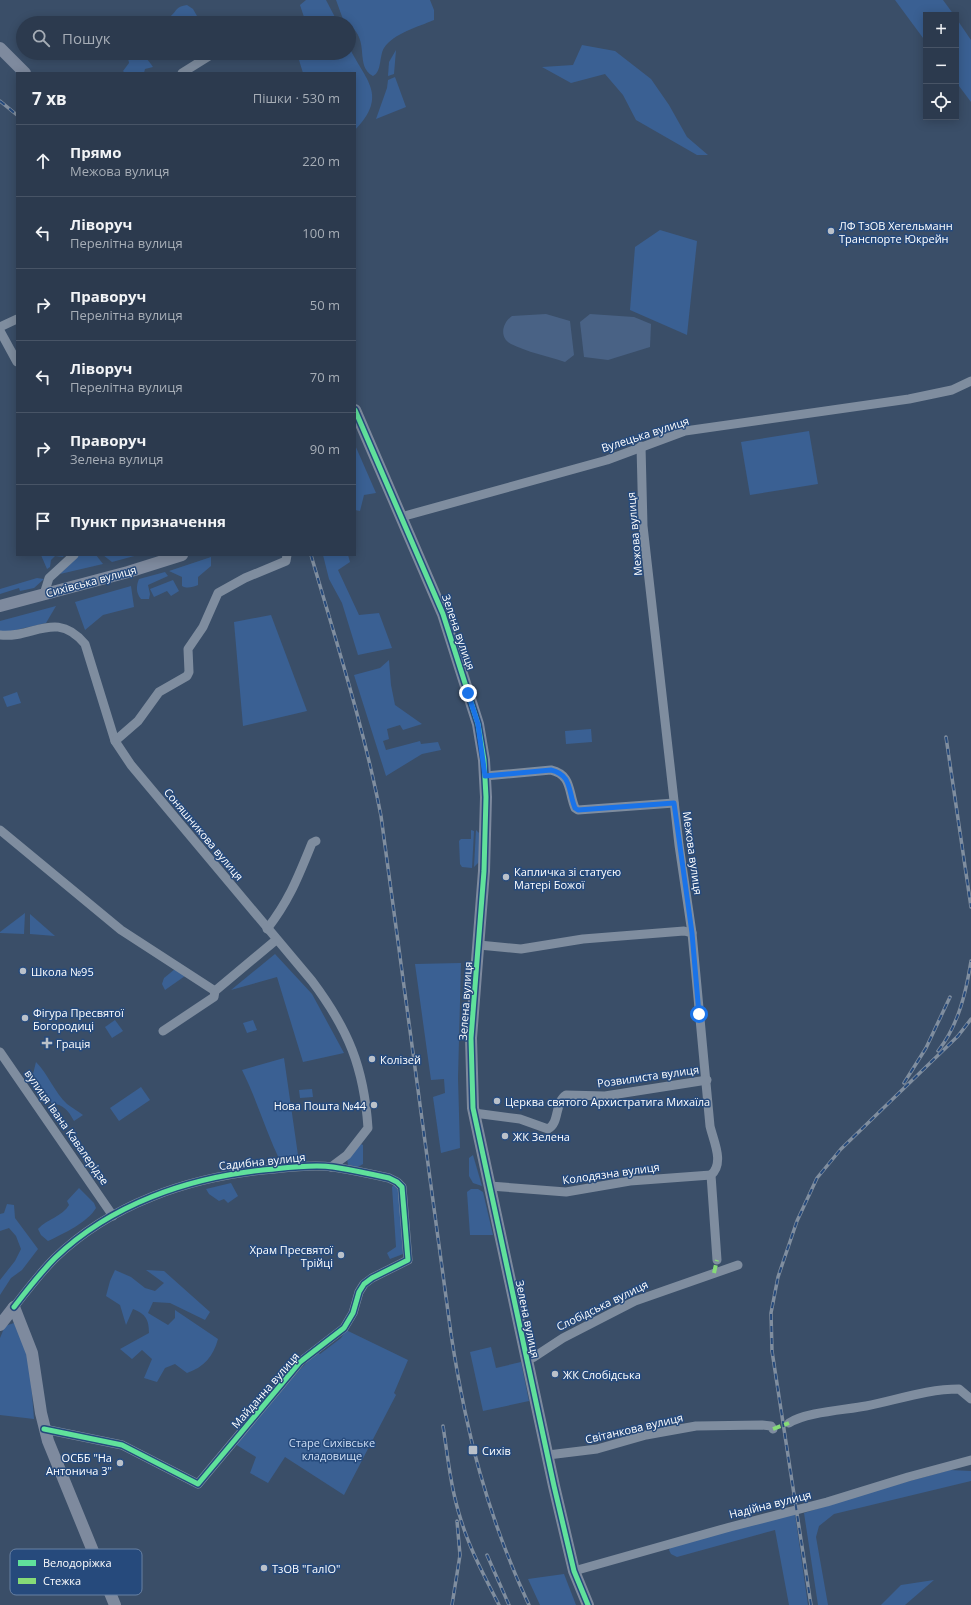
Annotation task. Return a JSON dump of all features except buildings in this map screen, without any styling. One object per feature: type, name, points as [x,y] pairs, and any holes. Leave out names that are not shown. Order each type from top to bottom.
[{"type":"main road","points":[[0,48],[25,72]]},
{"type":"main road","name":"Зелена вулиця","points":[[356,412],[443,614],[478,724],[485,776],[484,870],[471,1054],[474,1113],[574,1571],[588,1605]]},
{"type":"main road","name":"Сихівська вулиця","points":[[0,606],[128,572],[179,556]]},
{"type":"main road","points":[[14,1307],[32,1353],[44,1429],[92,1549]]},
{"type":"main road","points":[[0,1325],[14,1307]]},
{"type":"main road","points":[[110,1595],[114,1605]]},
{"type":"street","points":[[184,72],[203,60]]},
{"type":"street","points":[[0,327],[16,319]]},
{"type":"street","points":[[0,331],[16,360]]},
{"type":"street","name":"Вулецька вулиця","points":[[401,516],[607,460],[641,446],[685,431],[940,393],[952,390],[971,381]]},
{"type":"street","name":"Межова вулиця","points":[[641,446],[643,526],[674,803],[692,933],[707,1080],[710,1126],[716,1142],[718,1161],[717,1168],[711,1175],[717,1260]]},
{"type":"street","points":[[44,594],[50,578],[73,556]]},
{"type":"street","points":[[115,741],[138,720],[159,692],[187,676],[189,672],[188,649],[203,627],[218,593],[245,578],[286,561],[287,556]]},
{"type":"street","name":"Соняшникова вулиця","points":[[0,635],[9,636],[44,627],[60,628],[76,633],[87,650],[115,741],[131,765],[276,940],[312,981],[334,1012],[353,1048],[360,1072],[368,1128],[347,1155],[331,1167]]},
{"type":"street","points":[[485,776],[551,770],[557,772],[566,780],[575,808],[578,810],[674,803]]},
{"type":"street","points":[[0,830],[121,930],[215,991]]},
{"type":"street","points":[[267,929],[281,911],[293,891],[312,843],[316,841]]},
{"type":"street","points":[[479,945],[521,949],[583,939],[684,931],[692,933]]},
{"type":"street","points":[[163,1031],[214,997],[215,991],[276,940]]},
{"type":"street","name":"вулиця Івана Кавалерідзе","points":[[0,1052],[113,1216]]},
{"type":"street","name":"Розвилиста вулиця","points":[[474,1113],[520,1119],[548,1129],[553,1125],[559,1102],[566,1095],[605,1096],[707,1080]]},
{"type":"street","name":"Садибна вулиця","points":[[14,1307],[56,1258],[88,1232],[113,1216],[154,1196],[209,1179],[267,1170],[331,1167],[372,1175]]},
{"type":"street","name":"Майданна вулиця","points":[[44,1429],[122,1445],[198,1484],[300,1362],[339,1334],[344,1328],[353,1313],[359,1292],[364,1284],[372,1278],[408,1260],[402,1187],[394,1180],[372,1175]]},
{"type":"street","name":"Колодязна вулиця","points":[[490,1186],[566,1192],[630,1181],[711,1175]]},
{"type":"street","name":"Слобідська вулиця","points":[[527,1360],[563,1338],[634,1301],[738,1265]]},
{"type":"street","points":[[789,1423],[801,1417],[868,1406],[934,1391],[959,1389],[971,1399]]},
{"type":"street","name":"Світанкова вулиця","points":[[548,1455],[597,1449],[646,1436],[696,1426],[762,1425],[771,1426],[773,1429]]},
{"type":"street","name":"Надійна вулиця","points":[[574,1571],[730,1527],[827,1502],[908,1476],[971,1460]]},
{"type":"green space","points":[[306,0],[326,0],[334,16],[304,16],[300,5]]},
{"type":"green space","points":[[336,0],[430,0],[434,10],[434,20],[400,34],[388,43],[382,51],[378,71],[373,76],[367,72],[364,66],[361,45],[356,31],[356,16],[342,16]]},
{"type":"green space","points":[[895,0],[943,0],[952,12],[923,12],[923,38]]},
{"type":"green space","points":[[187,5],[193,9],[197,16],[170,16],[179,7]]},
{"type":"green space","points":[[959,22],[971,40],[971,102],[959,86]]},
{"type":"green space","points":[[582,45],[615,51],[651,79],[669,105],[687,137],[708,155],[697,155],[636,120],[623,95],[605,74],[571,83],[542,67],[573,65]]},
{"type":"green space","points":[[396,50],[394,74],[388,76],[389,62]]},
{"type":"green space","points":[[356,59],[371,88],[372,97],[371,107],[365,118],[356,129],[356,72],[303,72],[299,60]]},
{"type":"green space","points":[[128,60],[148,60],[153,67],[145,69],[144,72],[124,72],[123,71],[129,63]]},
{"type":"green space","points":[[395,77],[406,107],[376,119],[387,88],[388,80]]},
{"type":"green space","points":[[660,230],[697,241],[687,335],[630,310],[635,247]]},
{"type":"green space","points":[[809,431],[818,484],[750,495],[741,442]]},
{"type":"green space","points":[[356,447],[376,493],[364,495],[360,511],[356,510]]},
{"type":"green space","points":[[41,556],[55,556],[51,560],[50,567],[47,569]]},
{"type":"green space","points":[[78,556],[97,556],[103,564],[60,574]]},
{"type":"green space","points":[[104,556],[134,556],[112,562]]},
{"type":"green space","points":[[323,556],[348,556],[350,562],[338,570],[359,615],[379,613],[392,648],[358,655],[342,603],[329,579]]},
{"type":"green space","points":[[211,557],[211,566],[198,577],[198,585],[188,588],[184,587],[182,586],[182,577],[169,571]]},
{"type":"green space","points":[[165,572],[168,576],[148,585],[150,594],[149,599],[141,599],[137,589],[139,579]]},
{"type":"green space","points":[[37,578],[44,579],[34,588],[20,591],[19,588],[0,594],[0,589]]},
{"type":"green space","points":[[173,580],[179,591],[171,596],[167,591],[154,597],[150,589]]},
{"type":"green space","points":[[131,586],[134,607],[103,615],[85,630],[75,602]]},
{"type":"green space","points":[[56,606],[46,623],[3,633],[0,632],[0,621]]},
{"type":"green space","points":[[271,615],[307,711],[243,726],[234,622]]},
{"type":"green space","points":[[389,660],[391,685],[395,705],[422,724],[403,730],[400,725],[387,729],[389,739],[383,741],[386,750],[420,741],[421,744],[438,742],[441,750],[422,754],[386,776],[354,675],[380,668]]},
{"type":"green space","points":[[17,692],[21,703],[7,707],[3,697]]},
{"type":"green space","points":[[591,729],[592,742],[566,744],[565,731]]},
{"type":"green space","points":[[471,830],[474,831],[472,868],[462,867],[460,864],[459,841],[461,839],[471,839]]},
{"type":"green space","points":[[476,830],[479,833],[479,862],[474,867]]},
{"type":"green space","points":[[25,913],[24,934],[0,933],[0,932]]},
{"type":"green space","points":[[30,914],[55,936],[30,934]]},
{"type":"green space","points":[[275,954],[312,994],[344,1053],[303,1062],[277,977],[231,990]]},
{"type":"green space","points":[[461,963],[458,1078],[460,1148],[441,1153],[433,1097],[445,1093],[444,1079],[431,1080],[415,964]]},
{"type":"green space","points":[[175,969],[185,976],[165,990],[162,984],[164,978]]},
{"type":"green space","points":[[115,1020],[123,1031],[112,1038],[105,1027]]},
{"type":"green space","points":[[253,1020],[257,1030],[247,1033],[243,1023]]},
{"type":"green space","points":[[284,1058],[299,1162],[281,1163],[242,1070]]},
{"type":"green space","points":[[36,1062],[63,1100],[83,1115],[74,1121],[65,1109],[59,1105],[51,1103],[33,1074]]},
{"type":"green space","points":[[141,1087],[150,1100],[119,1121],[110,1108]]},
{"type":"green space","points":[[312,1089],[313,1097],[300,1098],[299,1090]]},
{"type":"green space","points":[[361,1144],[363,1145],[363,1164],[358,1167],[348,1165],[347,1159]]},
{"type":"green space","points":[[473,1155],[482,1186],[473,1183],[469,1176],[469,1158]]},
{"type":"green space","points":[[231,1183],[238,1196],[228,1203],[224,1199],[219,1201],[209,1194],[206,1189]]},
{"type":"green space","points":[[394,1184],[400,1193],[403,1254],[390,1259],[387,1253],[396,1247],[392,1187]]},
{"type":"green space","points":[[79,1188],[94,1203],[96,1208],[81,1223],[48,1241],[41,1235],[38,1229],[66,1209],[69,1205],[67,1201]]},
{"type":"green space","points":[[471,1189],[478,1189],[483,1192],[493,1235],[470,1235],[467,1192]]},
{"type":"green space","points":[[7,1204],[14,1205],[15,1218],[38,1249],[22,1270],[11,1278],[0,1295],[0,1280],[15,1261],[21,1249],[16,1236],[9,1228],[0,1231],[0,1214],[4,1213]]},
{"type":"green space","points":[[115,1270],[131,1277],[145,1288],[155,1291],[164,1283],[146,1270],[164,1271],[210,1312],[205,1320],[170,1303],[153,1302],[148,1313],[168,1325],[175,1318],[175,1310],[218,1339],[210,1356],[203,1364],[187,1373],[175,1364],[165,1368],[157,1382],[144,1378],[152,1359],[142,1350],[132,1359],[120,1349],[149,1333],[148,1324],[144,1315],[133,1309],[126,1325],[120,1305],[106,1296]]},
{"type":"green space","points":[[14,1323],[29,1356],[34,1419],[0,1415],[0,1338],[5,1326]]},
{"type":"green space","name":"Старе Сихівське кладовище","points":[[346,1330],[408,1360],[394,1393],[396,1395],[344,1495],[285,1457],[268,1483],[250,1473],[256,1457],[235,1444],[306,1363],[317,1352],[320,1354],[341,1338]]},
{"type":"green space","points":[[491,1347],[496,1368],[521,1362],[529,1401],[483,1411],[470,1352]]},
{"type":"green space","points":[[950,1470],[971,1471],[971,1481],[834,1514],[819,1526],[816,1537],[828,1605],[818,1605],[804,1513],[873,1491]]},
{"type":"green space","points":[[795,1514],[808,1605],[789,1605],[775,1530],[677,1557],[671,1554],[669,1550],[671,1546]]},
{"type":"green space","points":[[564,1574],[576,1605],[540,1605],[528,1579]]},
{"type":"green space","points":[[934,1580],[905,1605],[881,1605],[901,1585]]},
{"type":"shaded area","points":[[546,314],[570,321],[574,355],[565,362],[517,347],[507,341],[503,334],[506,322],[512,316]]},
{"type":"shaded area","points":[[590,314],[634,317],[651,324],[650,347],[608,360],[584,357],[580,322]]},
{"type":"railway","points":[[0,101],[16,114]]},
{"type":"railway","points":[[311,556],[358,717],[381,816],[451,1334],[471,1439],[490,1506],[501,1538],[529,1605]]},
{"type":"railway","points":[[946,737],[971,907]]},
{"type":"railway","points":[[938,1051],[956,1020],[964,997],[971,961]]},
{"type":"railway","points":[[904,1083],[926,1048],[950,997]]},
{"type":"railway","points":[[811,1605],[772,1351],[771,1313],[778,1277],[797,1221],[817,1178],[841,1149],[958,1036],[971,1019]]},
{"type":"railway","points":[[443,1426],[452,1486],[461,1520],[473,1553],[499,1605]]},
{"type":"railway","points":[[452,1605],[460,1555],[457,1521]]},
{"type":"railway","points":[[487,1555],[509,1605]]},
{"type":"marked path","points":[[714,1273],[717,1260]]},
{"type":"marked path","points":[[773,1429],[789,1423]]},
{"type":"cycle path","points":[[356,412],[443,614],[478,724],[484,760],[486,797],[484,871],[471,1038],[473,1108],[554,1486],[574,1571],[588,1605]]},
{"type":"cycle path","points":[[14,1307],[49,1264],[77,1239],[126,1209],[179,1187],[235,1174],[307,1166],[340,1168],[389,1178],[397,1182],[402,1187],[408,1260],[372,1278],[364,1284],[359,1292],[353,1313],[344,1328],[300,1362],[198,1484],[122,1445],[44,1429]]},
{"type":"place","name":"ЛФ ТзОВ Хегельманн Транспорте Юкрейн","points":[[831,231]]},
{"type":"place","name":"Капличка зі статуєю Матері Божої","points":[[506,877]]},
{"type":"place","name":"Школа №95","points":[[23,971]]},
{"type":"place","name":"Фігура Пресвятої Богородиці","points":[[25,1018]]},
{"type":"place","name":"Грація","points":[[47,1043]]},
{"type":"place","name":"Колізей","points":[[372,1059]]},
{"type":"place","name":"Церква святого Архистратига Михаїла","points":[[497,1101]]},
{"type":"place","name":"Нова Пошта №44","points":[[374,1105]]},
{"type":"place","name":"ЖК Зелена","points":[[505,1136]]},
{"type":"place","name":"Храм Пресвятої Трійці","points":[[341,1255]]},
{"type":"place","name":"ЖК Слобідська","points":[[555,1374]]},
{"type":"place","name":"Сихів","points":[[473,1450]]},
{"type":"place","name":"ОСББ \"На Антонича 3\"","points":[[120,1463]]},
{"type":"place","name":"ТзОВ \"ГалІО\"","points":[[264,1568]]},
{"type":"route","points":[[468,693],[478,724],[485,776],[551,770],[561,773],[566,780],[576,810],[597,810],[674,803],[692,933],[699,1014]]}]
